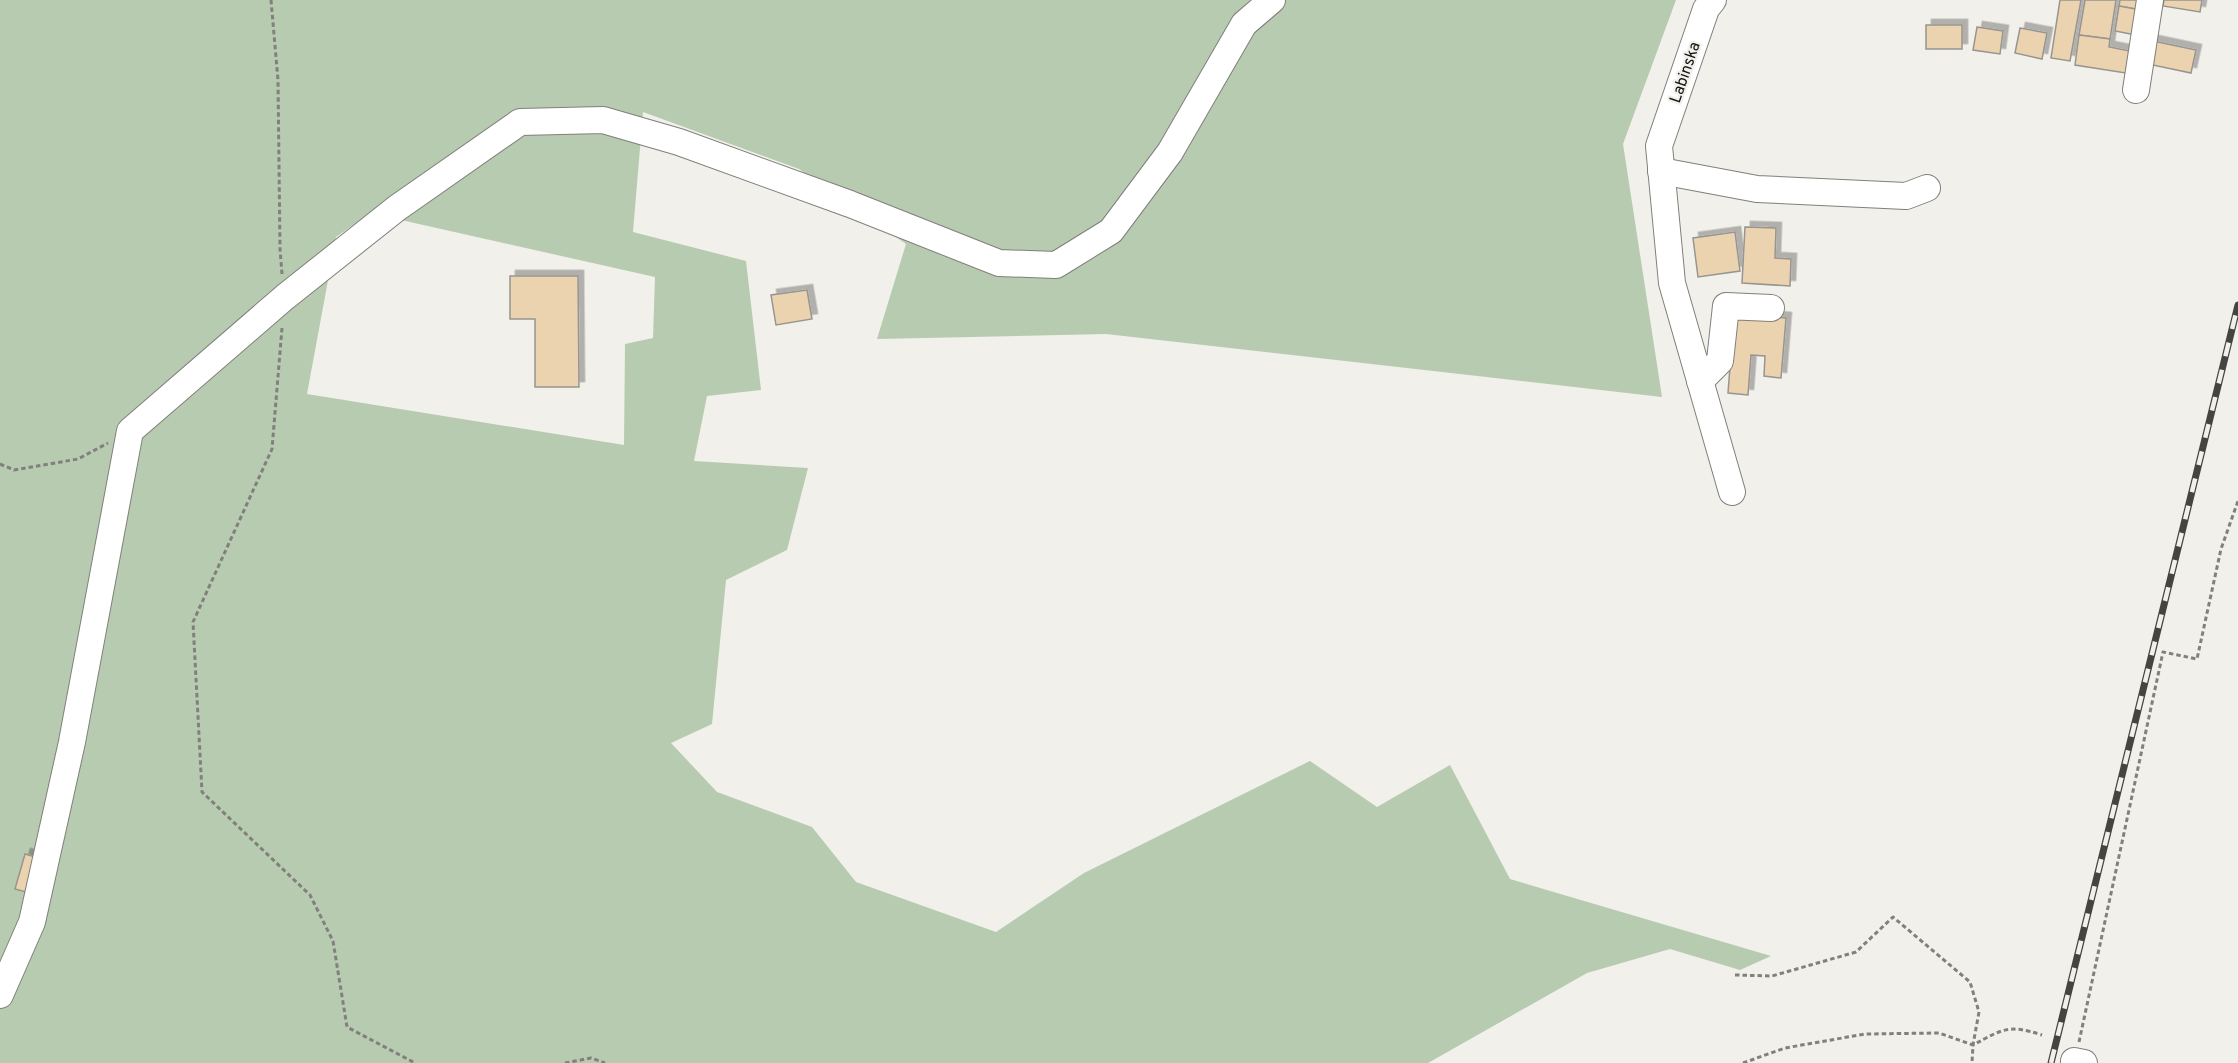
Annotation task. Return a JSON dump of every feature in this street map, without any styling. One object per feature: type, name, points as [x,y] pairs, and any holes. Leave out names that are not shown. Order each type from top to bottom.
[{"type":"street","points":[[0,995],[32,922],[72,742],[130,431],[285,297],[397,208],[520,122],[603,120],[679,142],[786,180],[999,263],[1056,265],[1111,231],[1170,152],[1244,24],[1272,0]]},
{"type":"street","name":"Labinska","points":[[1660,159],[1706,9],[1713,0]]},
{"type":"street","points":[[2136,90],[2150,0]]},
{"type":"street","points":[[1732,492],[1672,283],[1660,159],[1757,189],[1906,196],[1927,188]]},
{"type":"street","points":[[1700,381],[1720,361],[1726,306],[1771,308]]},
{"type":"path","points":[[271,0],[278,80],[280,249],[285,297],[272,449],[194,622],[202,792],[310,895],[333,941],[347,1027],[415,1063]]},
{"type":"path","points":[[0,464],[14,470],[78,459],[130,431]]},
{"type":"path","points":[[2079,1062],[2163,652],[2198,659],[2221,549],[2238,501]]},
{"type":"path","points":[[1735,975],[1772,976],[1856,951],[1893,917],[1970,982],[1979,1012],[1972,1063]]},
{"type":"path","points":[[1743,1063],[1785,1048],[1865,1034],[1939,1034],[1973,1045],[2003,1029],[2021,1028],[2042,1035]]},
{"type":"path","points":[[565,1063],[591,1058],[605,1063]]},
{"type":"green space","points":[[0,0],[1676,0],[1623,144],[1662,397],[1106,334],[877,339],[906,244],[799,169],[643,112],[633,232],[746,261],[761,390],[707,396],[694,461],[808,468],[787,550],[726,580],[712,724],[671,743],[717,792],[812,827],[856,882],[996,932],[1084,873],[1310,761],[1377,807],[1450,765],[1510,879],[1771,956],[1740,970],[1670,949],[1587,973],[1428,1063],[0,1063]],"holes":[[[370,213],[655,277],[653,338],[625,344],[624,445],[307,394],[336,237]]]},
{"type":"building","points":[[2060,0],[2081,0],[2070,61],[2051,58]]},
{"type":"building","points":[[2085,0],[2116,0],[2110,39],[2079,35]]},
{"type":"building","points":[[2120,0],[2142,0],[2141,10],[2119,6]]},
{"type":"building","points":[[2164,0],[2202,0],[2200,12],[2163,6]]},
{"type":"building","points":[[2119,6],[2141,10],[2136,35],[2115,31]]},
{"type":"building","points":[[1926,25],[1962,25],[1962,49],[1926,49]]},
{"type":"building","points":[[1977,27],[2003,31],[2000,54],[1973,50]]},
{"type":"building","points":[[2020,28],[2047,33],[2042,59],[2015,53]]},
{"type":"building","points":[[2079,35],[2110,39],[2109,47],[2135,52],[2132,74],[2075,65]]},
{"type":"building","points":[[2153,41],[2196,50],[2191,73],[2148,64]]},
{"type":"building","points":[[1745,227],[1776,228],[1775,258],[1791,259],[1790,286],[1742,283]]},
{"type":"building","points":[[1735,232],[1740,271],[1698,277],[1693,238]]},
{"type":"building","points":[[510,276],[578,276],[579,387],[535,387],[535,319],[510,319]]},
{"type":"building","points":[[807,290],[812,319],[776,325],[771,295]]},
{"type":"building","points":[[1734,314],[1786,318],[1781,378],[1764,376],[1765,356],[1751,355],[1748,395],[1728,393]]},
{"type":"building","points":[[25,854],[39,858],[30,893],[15,889]]},
{"type":"railway","points":[[2051,1063],[2238,305]]}]
